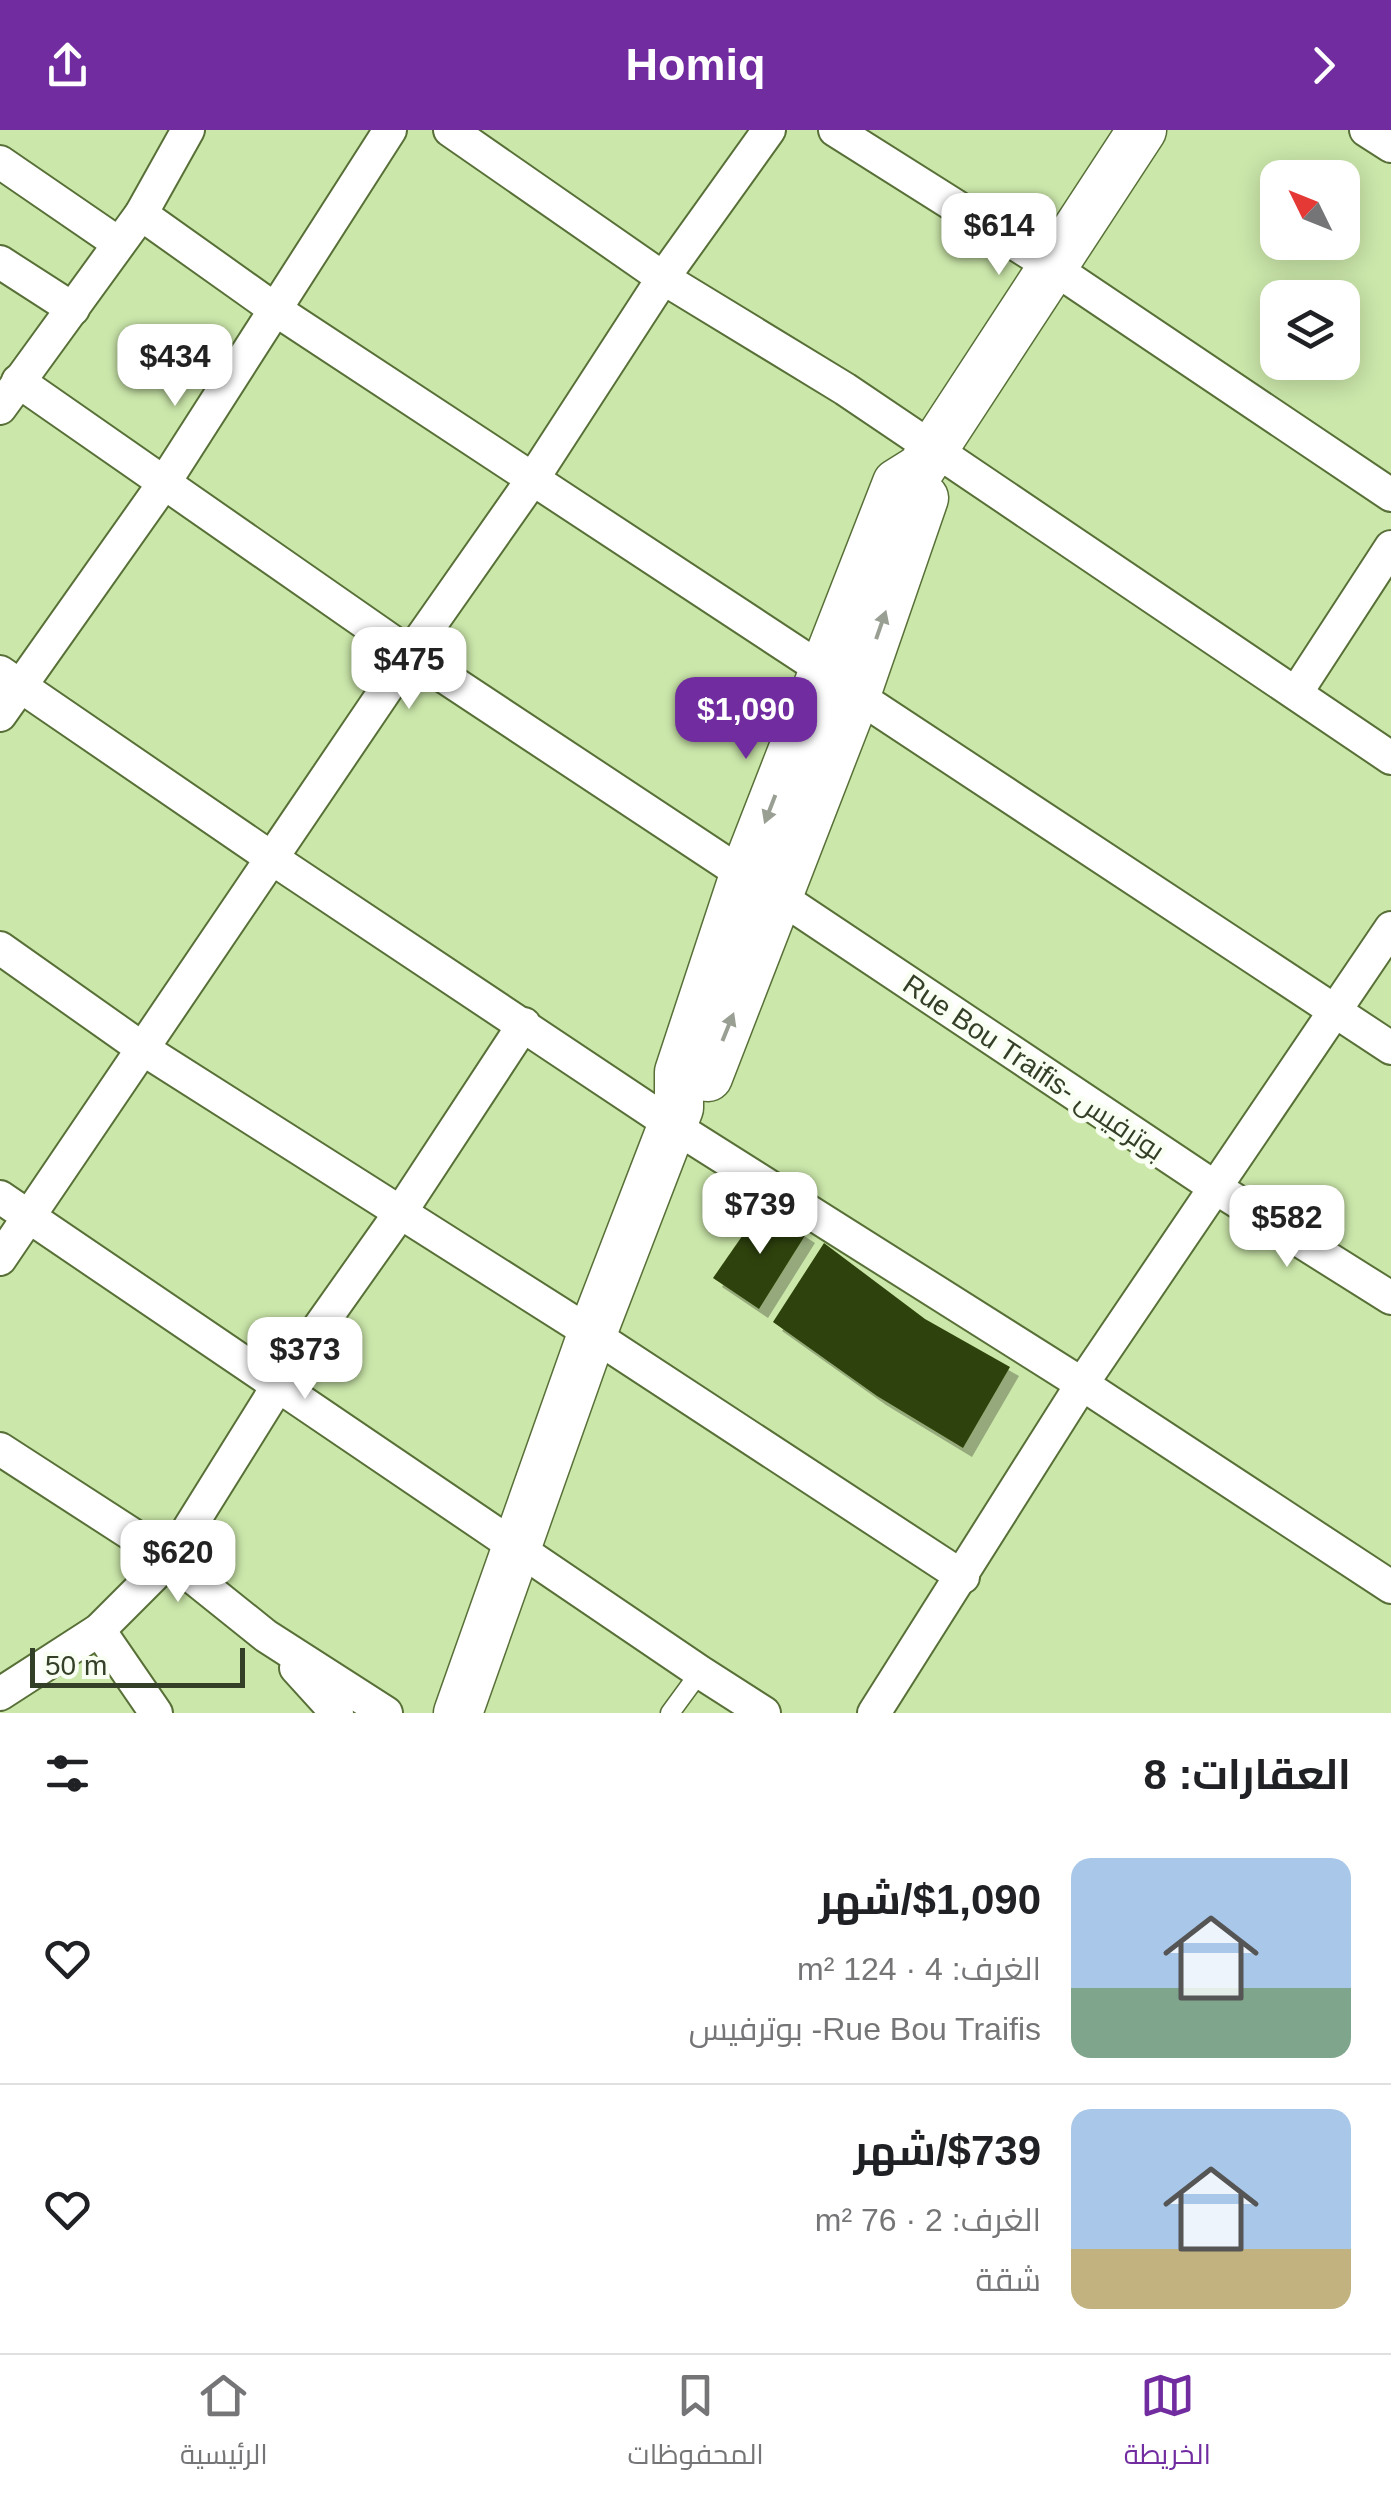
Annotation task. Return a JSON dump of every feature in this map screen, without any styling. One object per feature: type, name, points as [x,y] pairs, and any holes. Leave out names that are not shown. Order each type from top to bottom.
[{"type":"street","points":[[0,408],[141,214],[188,130]]},
{"type":"street","points":[[0,715],[10,679],[164,482],[390,130]]},
{"type":"street","points":[[450,130],[927,458],[1391,758]]},
{"type":"street","points":[[0,1259],[532,480],[663,278],[769,130]]},
{"type":"street","points":[[836,130],[1052,267],[1391,495]]},
{"type":"street","points":[[458,1713],[592,1334],[675,1116],[706,1082],[762,886],[840,682],[926,490],[927,458],[1142,130]]},
{"type":"street","points":[[1366,130],[1391,146]]},
{"type":"street","points":[[0,162],[118,243]]},
{"type":"street","points":[[141,214],[276,310],[1391,1048]]},
{"type":"street","points":[[0,262],[73,310]]},
{"type":"street","name":"Rue Bou Traifis- بوترفيس","points":[[18,381],[410,654],[1216,1188],[1391,1298]]},
{"type":"street","points":[[1296,694],[1391,546]]},
{"type":"street","points":[[10,679],[273,859],[524,1024],[675,1116],[1391,1587]]},
{"type":"street","points":[[874,1713],[1082,1384],[1391,928]]},
{"type":"street","points":[[0,948],[144,1049],[592,1334],[963,1577]]},
{"type":"street","points":[[0,1694],[99,1630],[170,1559],[279,1384],[400,1213],[524,1024]]},
{"type":"street","points":[[0,1198],[764,1713]]},
{"type":"street","points":[[0,1449],[170,1559],[266,1636],[386,1713]]},
{"type":"street","points":[[99,1630],[156,1713]]},
{"type":"street","points":[[266,1636],[337,1713]]},
{"type":"lane","points":[[670,1713],[700,1672]]},
{"type":"building","points":[[763,1206],[806,1234],[759,1309],[713,1278]]},
{"type":"building","points":[[824,1243],[925,1319],[1010,1367],[963,1448],[877,1396],[773,1322]]}]
